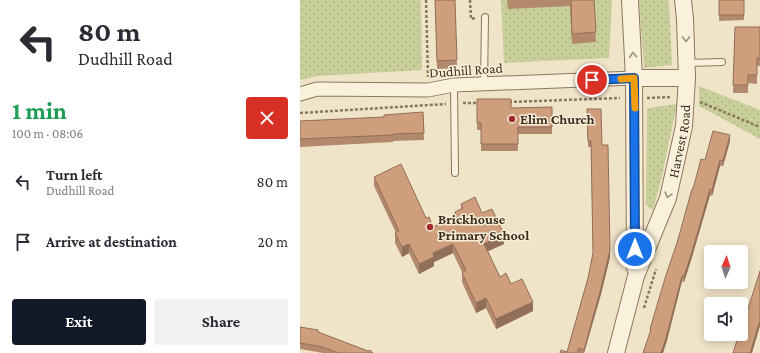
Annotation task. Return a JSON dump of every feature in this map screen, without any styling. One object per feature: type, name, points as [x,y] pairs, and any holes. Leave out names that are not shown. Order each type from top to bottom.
[{"type":"street","name":"Harvest Road","points":[[630,0],[635,98],[636,276]]},
{"type":"street","name":"Harvest Road","points":[[616,353],[636,276],[668,198],[684,126],[687,96],[683,0]]},
{"type":"street","points":[[634,78],[686,71]]},
{"type":"street","name":"Dudhill Road","points":[[300,94],[317,89],[428,90],[454,85],[634,78]]},
{"type":"lane","points":[[484,84],[485,17]]},
{"type":"lane","points":[[686,71],[722,62]]},
{"type":"lane","points":[[454,85],[455,173]]},
{"type":"path","points":[[426,0],[428,90]]},
{"type":"path","points":[[470,0],[471,19],[485,17]]},
{"type":"path","points":[[501,102],[687,96],[760,128]]},
{"type":"path","points":[[300,113],[486,102]]},
{"type":"green space","points":[[300,0],[421,0],[422,70],[318,76],[300,80]]},
{"type":"green space","points":[[501,0],[612,0],[609,58],[504,63]]},
{"type":"green space","points":[[639,0],[669,0],[672,65],[644,68]]},
{"type":"green space","points":[[699,86],[760,110],[760,139],[699,106]]},
{"type":"green space","points":[[677,104],[662,176],[653,210],[646,205],[647,108]]},
{"type":"building","points":[[435,0],[455,0],[457,60],[437,61]]},
{"type":"building","points":[[571,0],[594,0],[596,32],[572,34]]},
{"type":"building","points":[[719,0],[744,0],[744,15],[719,15]]},
{"type":"building","points":[[735,27],[760,27],[760,58],[757,58],[757,75],[748,75],[748,85],[733,85]]},
{"type":"building","points":[[477,99],[511,99],[511,108],[552,107],[552,127],[518,127],[518,144],[481,144],[481,123],[477,123]]},
{"type":"building","points":[[587,109],[601,109],[602,145],[608,145],[610,250],[584,350],[579,348],[577,353],[560,353],[561,350],[567,352],[588,278],[593,253],[591,141],[588,141]]},
{"type":"building","points":[[423,112],[424,133],[300,139],[300,121],[384,117],[384,115]]},
{"type":"building","points":[[713,131],[730,135],[723,161],[720,160],[712,190],[710,189],[692,252],[684,276],[682,276],[661,353],[643,353],[701,159],[705,160]]},
{"type":"building","points":[[401,164],[426,218],[429,217],[433,227],[456,216],[455,212],[463,208],[461,204],[475,197],[482,213],[492,209],[504,234],[484,244],[500,277],[506,273],[511,284],[522,279],[533,302],[496,319],[486,298],[476,303],[462,273],[466,270],[453,244],[433,253],[434,257],[419,264],[409,244],[402,247],[395,233],[399,231],[374,177]]},
{"type":"building","points":[[760,271],[760,320],[750,353],[733,353],[737,341],[748,341],[748,309]]},
{"type":"building","points":[[300,327],[318,330],[318,332],[368,351],[370,350],[373,353],[338,353],[323,347],[300,343]]},
{"type":"slow traffic","points":[[621,79],[634,78],[635,108]]},
{"type":"place","name":"Elim Church","points":[[512,119]]},
{"type":"place","name":"Brickhouse Primary School","points":[[430,227]]},
{"type":"route","points":[[592,80],[634,78],[635,249]]}]
